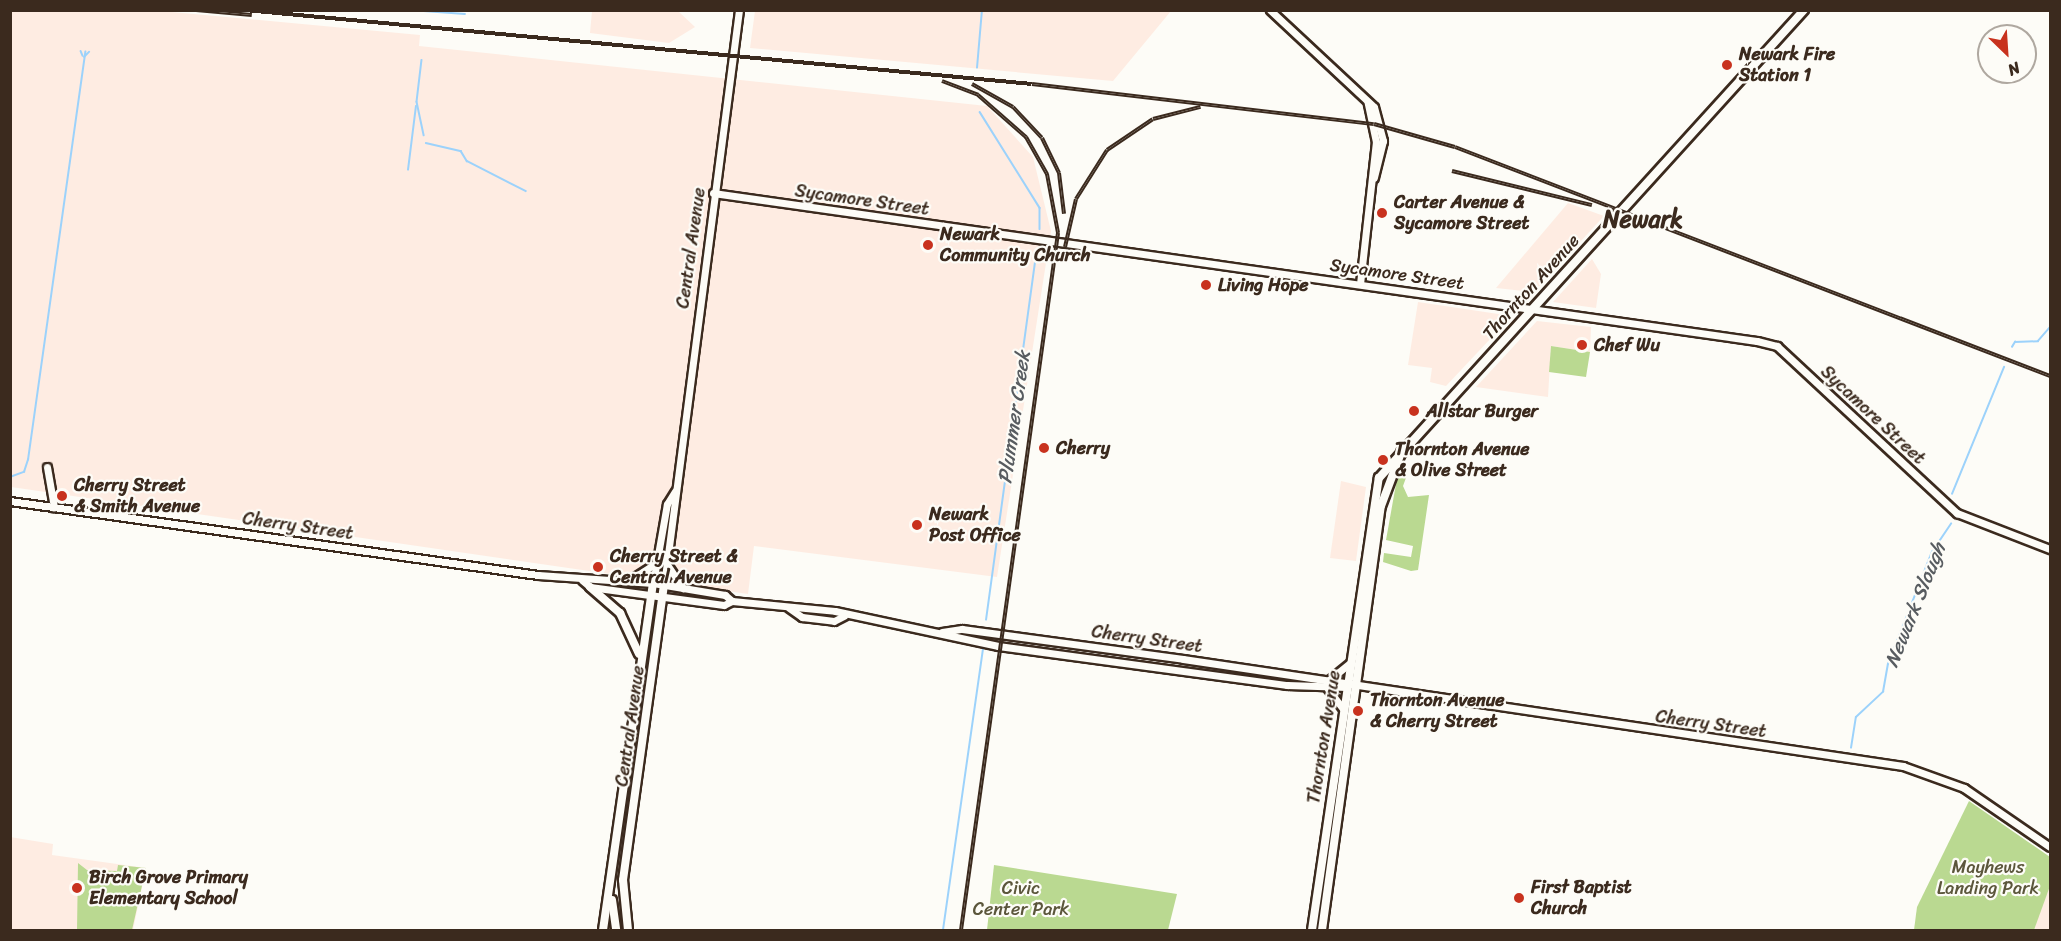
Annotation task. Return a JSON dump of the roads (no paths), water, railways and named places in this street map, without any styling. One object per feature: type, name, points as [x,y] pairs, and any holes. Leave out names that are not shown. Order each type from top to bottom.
[{"type":"main road","name":"Thornton Avenue","points":[[1312,930],[1376,487],[1402,450],[1804,10]]},
{"type":"main road","name":"Thornton Avenue","points":[[1322,930],[1381,506],[1402,450]]},
{"type":"main road","name":"Central Avenue","points":[[613,876],[640,660],[653,583]]},
{"type":"main road","name":"Central Avenue","points":[[628,930],[623,880],[664,585]]},
{"type":"main road","points":[[590,587],[629,627],[640,660]]},
{"type":"main road","points":[[620,833],[630,835]]},
{"type":"main road","points":[[603,930],[613,876]]},
{"type":"main road","points":[[613,876],[616,930]]},
{"type":"street","name":"Central Avenue","points":[[664,585],[678,507],[675,491],[713,194],[740,10]]},
{"type":"street","points":[[1270,10],[1368,103],[1378,125],[1374,178],[1360,284]]},
{"type":"street","name":"Sycamore Street","points":[[713,194],[1531,308],[1777,346],[1943,503],[2050,549]]},
{"type":"street","points":[[47,467],[54,507]]},
{"type":"street","name":"Central Avenue","points":[[653,583],[667,504],[675,491]]},
{"type":"street","name":"Cherry Street","points":[[10,501],[582,580],[593,576],[653,583],[732,601],[789,608],[802,617],[834,621],[844,616],[942,632],[962,629],[1328,680],[1347,687]]},
{"type":"street","points":[[629,580],[657,561]]},
{"type":"street","points":[[668,565],[683,588]]},
{"type":"street","points":[[582,580],[590,587]]},
{"type":"street","name":"Cherry Street","points":[[590,587],[724,605],[732,601]]},
{"type":"street","name":"Cherry Street","points":[[942,632],[957,640],[1266,682],[1328,689],[1357,688],[1903,766],[1964,788],[2050,847]]},
{"type":"street","points":[[1328,680],[1350,663]]},
{"type":"street","points":[[1266,682],[1267,673]]},
{"type":"street","points":[[1328,689],[1343,709]]},
{"type":"waterway","points":[[410,10],[465,14]]},
{"type":"waterway","name":"Plummer Creek","points":[[977,68],[982,10]]},
{"type":"waterway","points":[[81,51],[83,56]]},
{"type":"waterway","points":[[10,477],[24,472],[28,460],[85,52]]},
{"type":"waterway","points":[[84,57],[89,52]]},
{"type":"waterway","points":[[422,60],[417,102],[424,135]]},
{"type":"waterway","points":[[408,170],[416,106]]},
{"type":"waterway","name":"Plummer Creek","points":[[980,112],[1040,208],[1040,229]]},
{"type":"waterway","points":[[426,143],[461,151],[467,161],[526,191]]},
{"type":"waterway","name":"Plummer Creek","points":[[986,620],[1037,250]]},
{"type":"waterway","name":"Newark Slough","points":[[2012,347],[2015,342],[2038,341],[2050,327]]},
{"type":"waterway","name":"Newark Slough","points":[[1952,494],[2004,367]]},
{"type":"waterway","name":"Newark Slough","points":[[1851,748],[1856,717],[1883,692],[1888,664],[1932,552],[1951,524]]},
{"type":"waterway","name":"Plummer Creek","points":[[943,930],[983,650]]},
{"type":"railway","points":[[196,10],[252,15]]},
{"type":"railway","points":[[245,10],[1032,84],[1374,124],[1455,147],[2050,376]]},
{"type":"railway","points":[[942,81],[978,95],[1026,137],[1047,174],[1058,233],[961,930]]},
{"type":"railway","points":[[972,84],[1013,107],[1042,138],[1059,173],[1064,214]]},
{"type":"railway","points":[[1065,247],[1076,199],[1107,150],[1153,119],[1200,107]]},
{"type":"railway","points":[[1452,171],[1592,205]]},
{"type":"place","name":"Newark Fire Station 1","points":[[1727,65]]},
{"type":"place","name":"Carter Avenue & Sycamore Street","points":[[1382,213]]},
{"type":"place","name":"Newark Community Church","points":[[928,245]]},
{"type":"place","name":"Living Hope","points":[[1206,285]]},
{"type":"place","name":"Chef Wu","points":[[1582,345]]},
{"type":"place","name":"Allstar Burger","points":[[1414,411]]},
{"type":"place","name":"Cherry","points":[[1044,448]]},
{"type":"place","name":"Thornton Avenue & Olive Street","points":[[1383,460]]},
{"type":"place","name":"Cherry Street & Smith Avenue","points":[[62,496]]},
{"type":"place","name":"Newark Post Office","points":[[917,525]]},
{"type":"place","name":"Cherry Street & Central Avenue","points":[[598,567]]},
{"type":"place","name":"Thornton Avenue & Cherry Street","points":[[1358,711]]},
{"type":"place","name":"Birch Grove Primary Elementary School","points":[[77,888]]},
{"type":"place","name":"First Baptist Church","points":[[1519,898]]},
{"type":"district","name":"Newark","points":[[1643,220]]},
{"type":"park label","name":"Mayhews Landing Park","points":[[1988,878]]},
{"type":"park label","name":"Civic Center Park","points":[[1021,899]]}]
